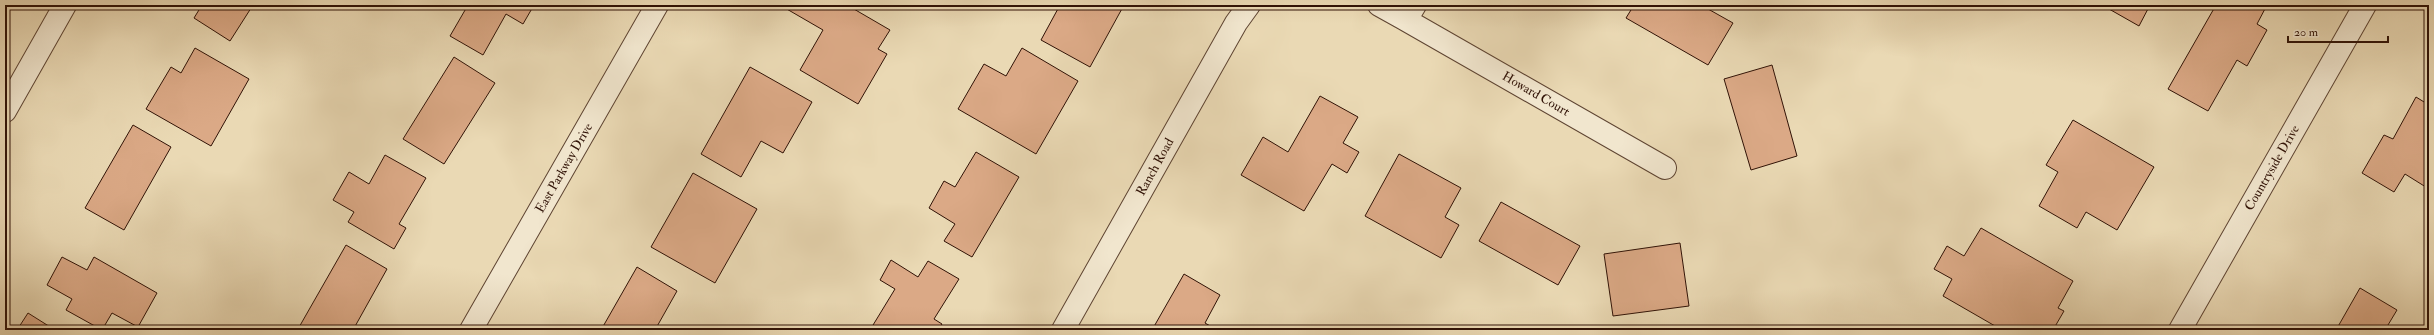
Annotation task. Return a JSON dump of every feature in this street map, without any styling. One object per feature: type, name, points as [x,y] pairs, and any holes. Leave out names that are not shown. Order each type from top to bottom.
[{"type":"street","points":[[5,111],[64,5]]},
{"type":"street","name":"East Parkway Drive","points":[[471,330],[657,5]]},
{"type":"street","name":"Ranch Road","points":[[1063,330],[1236,23],[1249,5]]},
{"type":"street","points":[[1379,5],[1410,12]]},
{"type":"street","name":"Countryside Drive","points":[[2180,330],[2365,5]]},
{"type":"street","name":"Howard Court","points":[[1410,12],[1665,168]]},
{"type":"building","points":[[202,5],[253,5],[230,41],[194,18]]},
{"type":"building","points":[[468,5],[534,5],[523,24],[506,14],[483,55],[450,36]]},
{"type":"building","points":[[787,5],[847,5],[890,30],[878,49],[887,54],[858,104],[800,70],[823,30],[785,8]]},
{"type":"building","points":[[1060,5],[1124,5],[1090,67],[1041,40]]},
{"type":"building","points":[[1634,5],[1701,5],[1733,23],[1708,65],[1626,18]]},
{"type":"building","points":[[2102,5],[2150,5],[2139,26]]},
{"type":"building","points":[[2216,5],[2267,5],[2257,24],[2267,30],[2247,66],[2237,60],[2208,111],[2168,89]]},
{"type":"building","points":[[195,48],[249,79],[211,146],[146,109],[171,67],[181,73]]},
{"type":"building","points":[[1022,48],[1078,81],[1036,154],[958,109],[984,64],[1006,76]]},
{"type":"building","points":[[454,57],[495,83],[444,164],[403,139]]},
{"type":"building","points":[[1772,65],[1797,156],[1751,170],[1724,79]]},
{"type":"building","points":[[750,67],[812,102],[783,153],[761,141],[741,177],[701,154]]},
{"type":"building","points":[[1320,96],[1358,117],[1343,143],[1359,152],[1347,173],[1332,164],[1304,211],[1241,175],[1263,137],[1288,152]]},
{"type":"building","points":[[2416,97],[2429,105],[2429,189],[2405,174],[2394,192],[2362,173],[2384,135],[2393,139]]},
{"type":"building","points":[[2073,120],[2154,167],[2117,230],[2086,212],[2077,228],[2039,206],[2058,172],[2046,165]]},
{"type":"building","points":[[133,125],[171,147],[124,230],[85,208]]},
{"type":"building","points":[[976,152],[1019,177],[972,257],[944,241],[955,224],[929,208],[944,181],[955,187]]},
{"type":"building","points":[[1399,154],[1461,188],[1445,217],[1459,225],[1441,258],[1365,216]]},
{"type":"building","points":[[385,155],[426,178],[399,224],[406,228],[394,249],[348,222],[354,212],[333,200],[349,172],[369,184]]},
{"type":"building","points":[[693,173],[757,209],[715,283],[651,247]]},
{"type":"building","points":[[1501,202],[1580,246],[1558,285],[1479,241]]},
{"type":"building","points":[[1981,228],[2073,281],[2058,308],[2064,311],[2053,330],[2002,330],[1943,296],[1952,279],[1934,269],[1947,246],[1964,256]]},
{"type":"building","points":[[1680,243],[1689,306],[1613,316],[1604,254]]},
{"type":"building","points":[[346,245],[387,269],[353,330],[299,330],[298,329]]},
{"type":"building","points":[[62,257],[87,270],[94,257],[157,293],[138,327],[112,313],[102,330],[66,310],[72,299],[47,285]]},
{"type":"building","points":[[891,260],[918,277],[928,261],[959,279],[934,319],[942,324],[938,330],[870,330],[895,289],[880,280]]},
{"type":"building","points":[[637,267],[677,291],[655,330],[601,330]]},
{"type":"building","points":[[1184,274],[1220,295],[1205,323],[1212,327],[1210,330],[1152,330]]},
{"type":"building","points":[[2360,288],[2397,310],[2385,330],[2336,330]]},
{"type":"building","points":[[28,313],[55,330],[17,330]]}]
